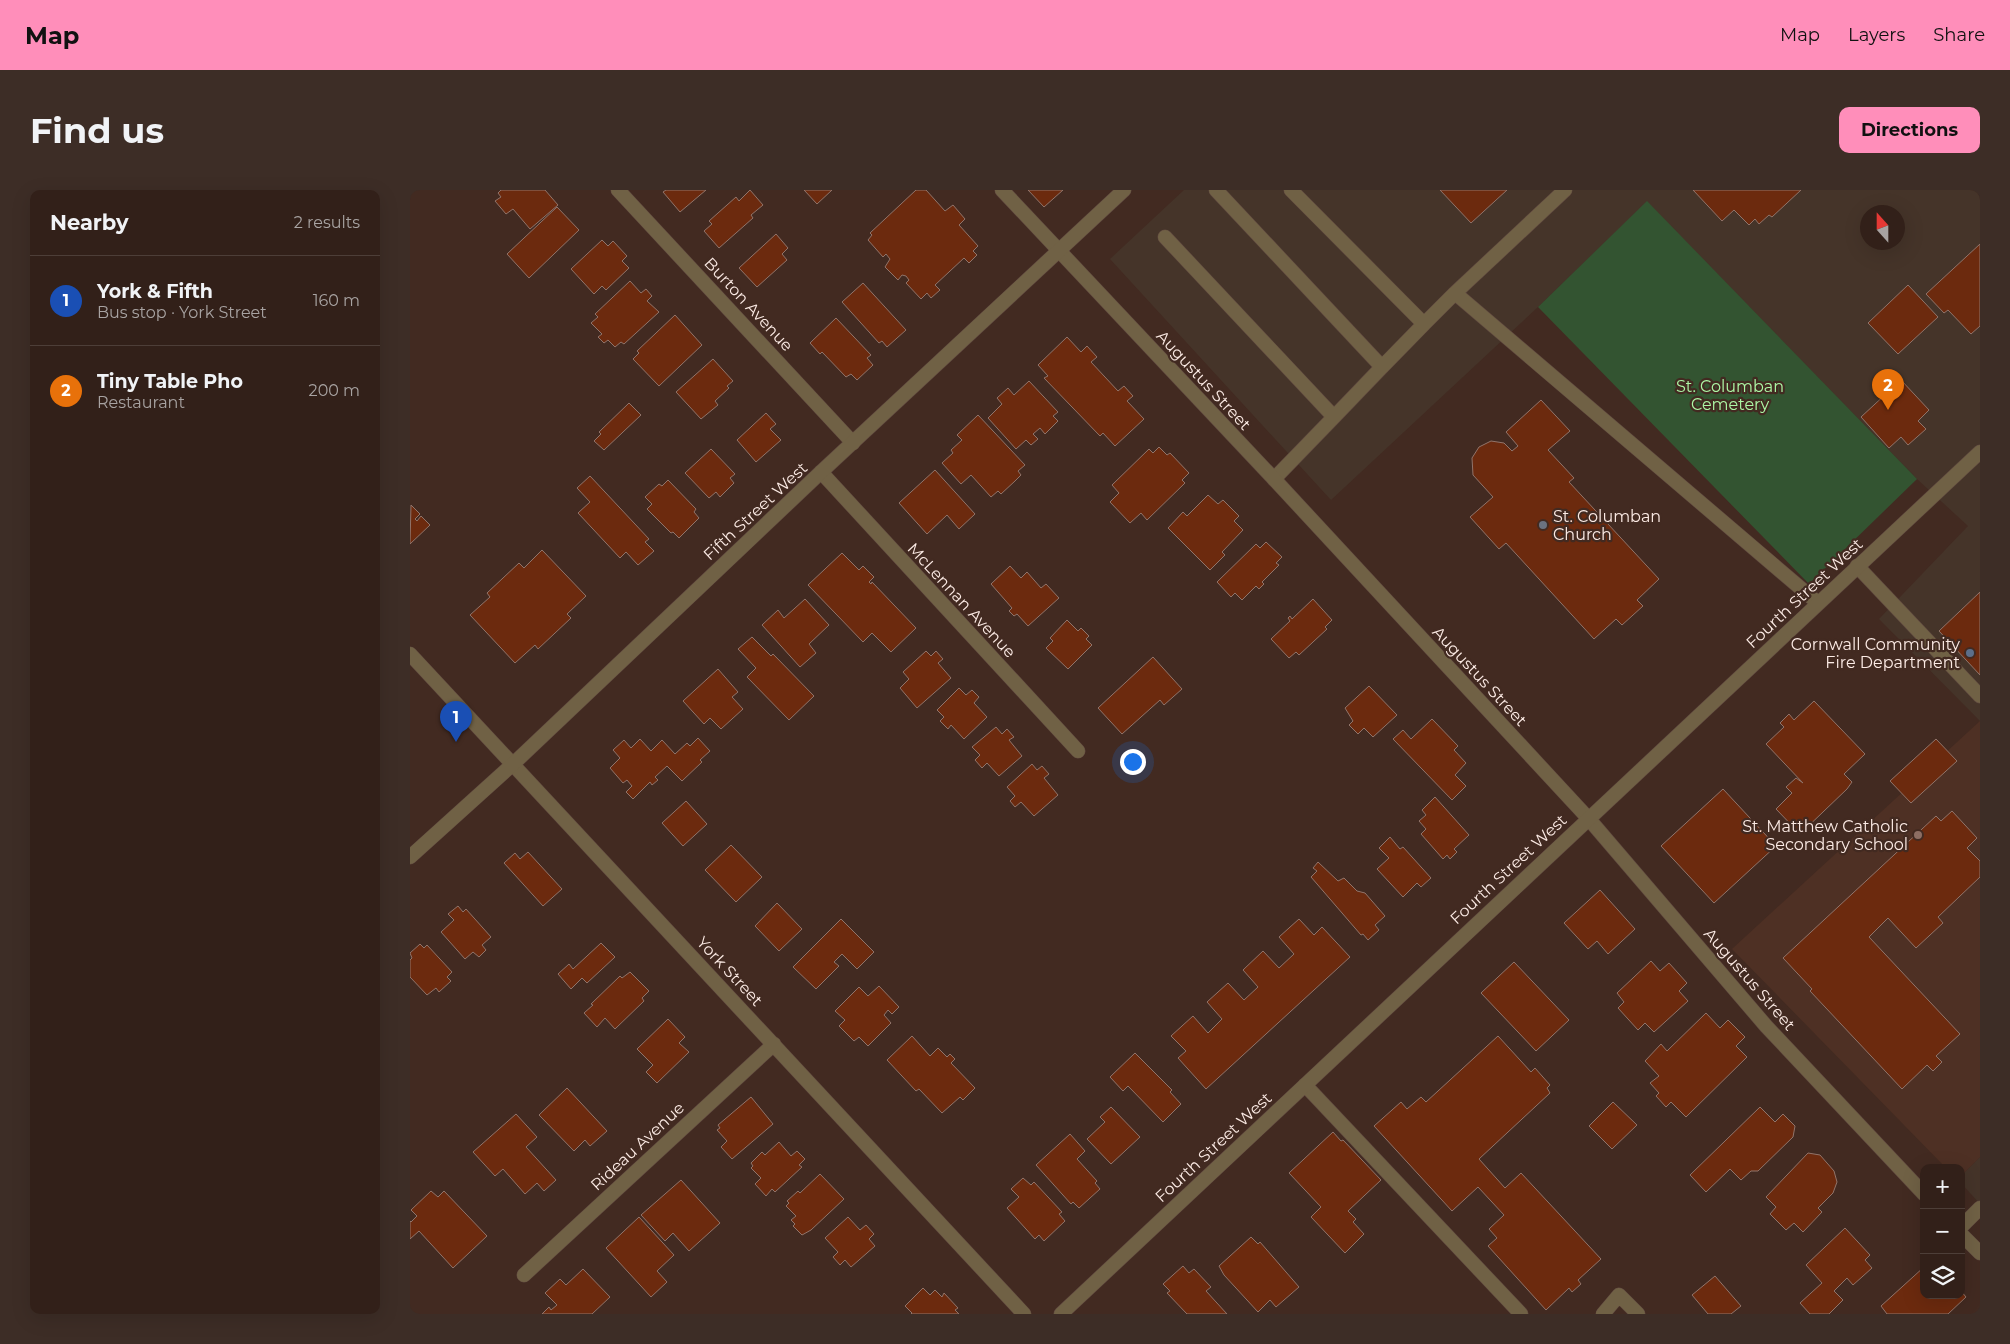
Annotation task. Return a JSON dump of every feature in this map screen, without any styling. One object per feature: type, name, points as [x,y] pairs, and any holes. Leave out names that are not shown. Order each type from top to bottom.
[{"type":"street","name":"Burton Avenue","points":[[618,190],[853,443]]},
{"type":"street","name":"Augustus Street","points":[[1002,190],[1274,479],[1588,818],[1766,1026],[1920,1190]]},
{"type":"street","name":"Fifth Street West","points":[[410,857],[512,764],[821,472],[1124,190]]},
{"type":"street","points":[[1216,190],[1382,367]]},
{"type":"street","points":[[1291,190],[1424,324]]},
{"type":"street","points":[[1274,479],[1454,293],[1565,190]]},
{"type":"street","points":[[1165,237],[1334,417]]},
{"type":"street","points":[[1454,293],[1818,603]]},
{"type":"street","name":"Fourth Street West","points":[[1061,1314],[1980,452]]},
{"type":"street","name":"McLennan Avenue","points":[[821,472],[1078,751]]},
{"type":"street","points":[[1857,566],[1980,696]]},
{"type":"street","name":"York Street","points":[[410,654],[1024,1314]]},
{"type":"street","name":"Rideau Avenue","points":[[524,1274],[774,1044]]},
{"type":"street","points":[[1304,1085],[1520,1314]]},
{"type":"street","points":[[1965,1224],[1980,1208]]},
{"type":"street","points":[[1965,1238],[1980,1253]]},
{"type":"street","points":[[1603,1314],[1619,1295],[1638,1314]]},
{"type":"shaded area","points":[[1184,190],[1980,190],[1980,721],[1879,619],[1968,526],[1917,479],[1647,202],[1538,307],[1331,500],[1110,259]]},
{"type":"shaded area","name":"St. Matthew Catholic Secondary School","points":[[1980,721],[1980,1157],[1965,1172],[1965,1164],[1942,1164],[1732,949]]},
{"type":"shaded area","points":[[1980,1157],[1980,1204],[1965,1187],[1965,1172]]},
{"type":"green space","name":"St. Columban Cemetery","points":[[1647,201],[1917,479],[1809,584],[1538,307]]},
{"type":"building","points":[[501,190],[545,190],[558,205],[530,229],[513,209],[506,214],[495,201],[501,197],[498,193]]},
{"type":"building","points":[[666,190],[706,190],[680,212],[663,192]]},
{"type":"building","points":[[750,190],[763,205],[751,215],[753,218],[719,248],[704,231],[712,224],[709,221],[736,197],[739,201]]},
{"type":"building","points":[[804,190],[832,190],[817,204]]},
{"type":"building","points":[[916,190],[926,190],[945,211],[953,205],[965,219],[959,225],[978,246],[973,251],[977,255],[969,263],[964,258],[935,285],[940,290],[931,298],[927,293],[921,299],[906,283],[909,280],[906,276],[902,275],[898,280],[885,267],[890,259],[886,254],[883,257],[868,240],[872,235],[870,233]]},
{"type":"building","points":[[1028,190],[1063,190],[1044,207]]},
{"type":"building","points":[[1440,190],[1507,190],[1471,223]]},
{"type":"building","points":[[1693,190],[1801,190],[1772,217],[1769,215],[1759,224],[1755,219],[1749,225],[1734,210],[1722,221]]},
{"type":"building","points":[[557,207],[579,230],[529,278],[507,254]]},
{"type":"building","points":[[776,234],[788,248],[782,254],[787,260],[757,287],[739,268]]},
{"type":"building","points":[[602,240],[608,246],[613,241],[627,256],[622,261],[629,268],[606,290],[602,286],[594,294],[571,269]]},
{"type":"building","points":[[1980,244],[1980,326],[1971,334],[1948,310],[1944,313],[1926,294]]},
{"type":"building","points":[[630,281],[641,293],[646,289],[652,296],[647,301],[659,312],[624,344],[621,342],[615,347],[608,340],[604,343],[598,337],[602,334],[591,323],[598,317],[595,314]]},
{"type":"building","points":[[863,283],[906,330],[887,347],[882,341],[879,343],[842,302]]},
{"type":"building","points":[[1908,285],[1938,317],[1898,354],[1868,323]]},
{"type":"building","points":[[675,315],[702,345],[659,386],[633,359],[639,353],[637,351]]},
{"type":"building","points":[[836,318],[871,355],[867,358],[873,365],[857,380],[851,374],[846,377],[822,352],[820,354],[810,343]]},
{"type":"building","points":[[1067,337],[1081,352],[1087,346],[1097,357],[1091,362],[1118,391],[1124,386],[1133,396],[1127,401],[1144,419],[1115,446],[1103,433],[1100,436],[1044,378],[1048,376],[1038,365]]},
{"type":"building","points":[[713,359],[733,381],[727,386],[729,388],[715,401],[718,405],[701,419],[676,392]]},
{"type":"building","points":[[1901,380],[1929,410],[1918,421],[1926,429],[1908,445],[1901,437],[1889,448],[1861,417]]},
{"type":"building","points":[[1029,381],[1058,412],[1053,416],[1058,421],[1045,434],[1040,428],[1033,434],[1038,439],[1031,445],[1026,440],[1016,449],[988,418],[1002,404],[997,398],[1008,388],[1014,395]]},
{"type":"building","name":"St. Columban Church","points":[[1541,400],[1570,431],[1548,450],[1574,478],[1569,482],[1659,579],[1637,600],[1643,606],[1622,625],[1616,619],[1594,639],[1506,543],[1499,549],[1470,517],[1493,497],[1473,475],[1472,458],[1479,447],[1491,441],[1504,443],[1512,451],[1518,446],[1506,432]]},
{"type":"building","points":[[629,403],[641,415],[604,450],[594,441],[601,434],[599,432]]},
{"type":"building","points":[[766,413],[776,424],[770,429],[781,440],[756,462],[737,440]]},
{"type":"building","points":[[978,415],[1025,465],[1018,471],[1021,475],[1015,481],[1001,494],[998,491],[991,497],[971,475],[961,484],[942,463],[953,453],[951,450],[962,440],[957,435]]},
{"type":"building","points":[[1159,447],[1167,455],[1170,453],[1189,473],[1182,480],[1185,483],[1147,520],[1141,513],[1130,523],[1110,502],[1119,493],[1112,485],[1149,449],[1153,453]]},
{"type":"building","points":[[711,449],[735,474],[730,478],[734,483],[720,497],[716,492],[709,498],[685,473]]},
{"type":"building","points":[[935,470],[975,514],[959,529],[947,515],[927,534],[899,503]]},
{"type":"building","points":[[590,476],[649,539],[645,542],[654,551],[638,565],[626,552],[620,558],[578,513],[590,502],[577,488]]},
{"type":"building","points":[[668,480],[696,509],[694,512],[699,518],[679,538],[673,532],[671,533],[647,509],[652,504],[645,497],[659,484],[662,486]]},
{"type":"building","points":[[1208,495],[1218,504],[1223,500],[1239,516],[1234,521],[1243,530],[1222,552],[1225,555],[1210,570],[1168,528],[1183,512],[1187,516]]},
{"type":"building","points":[[411,505],[420,514],[415,519],[417,521],[421,516],[430,525],[410,544]]},
{"type":"building","points":[[1266,542],[1282,557],[1276,563],[1279,565],[1262,582],[1264,584],[1259,589],[1256,586],[1242,600],[1235,593],[1231,597],[1217,582],[1256,544],[1260,548]]},
{"type":"building","points":[[542,550],[586,596],[567,614],[571,618],[538,649],[535,645],[515,663],[470,615],[490,597],[487,593],[519,563],[524,568]]},
{"type":"building","points":[[842,553],[859,570],[863,566],[874,577],[869,582],[871,584],[872,582],[916,628],[891,652],[872,633],[863,642],[808,585]]},
{"type":"building","points":[[1010,566],[1021,578],[1027,572],[1041,588],[1046,584],[1059,598],[1028,626],[1017,614],[1014,616],[1009,611],[1012,608],[991,584]]},
{"type":"building","name":"Cornwall Community Fire Department","points":[[1980,592],[1980,675],[1939,631]]},
{"type":"building","points":[[805,599],[829,625],[809,644],[816,653],[800,667],[762,625],[778,610],[784,618]]},
{"type":"building","points":[[1313,599],[1332,620],[1325,627],[1327,629],[1299,655],[1296,652],[1289,658],[1271,639],[1290,621],[1288,618],[1290,616],[1292,619]]},
{"type":"building","points":[[1067,620],[1078,631],[1081,628],[1089,636],[1086,639],[1092,645],[1068,669],[1046,648],[1053,641],[1050,638]]},
{"type":"building","points":[[752,637],[771,656],[773,654],[814,696],[789,720],[747,677],[756,668],[738,649]]},
{"type":"building","points":[[926,651],[931,656],[936,651],[943,659],[938,663],[951,678],[917,708],[900,688],[909,679],[903,672]]},
{"type":"building","points":[[1153,657],[1182,689],[1164,705],[1160,700],[1122,734],[1098,708]]},
{"type":"building","points":[[718,669],[738,692],[732,697],[743,709],[721,729],[710,718],[704,724],[683,701]]},
{"type":"building","points":[[1369,686],[1397,715],[1373,737],[1364,728],[1358,734],[1349,725],[1353,721],[1345,708]]},
{"type":"building","points":[[959,688],[966,695],[972,690],[979,697],[974,703],[987,717],[964,739],[951,725],[948,729],[940,721],[944,717],[937,710]]},
{"type":"building","points":[[1814,701],[1865,754],[1844,774],[1852,782],[1847,789],[1800,834],[1776,809],[1792,793],[1786,787],[1796,778],[1803,783],[1766,744],[1784,727],[1780,723],[1789,714],[1794,720]]},
{"type":"building","points":[[1432,719],[1458,746],[1454,750],[1466,763],[1455,775],[1466,786],[1452,800],[1393,739],[1403,730],[1411,739]]},
{"type":"building","points":[[996,727],[1002,734],[1007,729],[1014,737],[1009,740],[1022,756],[999,776],[987,763],[982,768],[975,760],[980,755],[972,747]]},
{"type":"building","points":[[698,738],[710,751],[700,760],[702,762],[682,781],[667,766],[655,777],[658,780],[652,785],[650,782],[633,799],[626,792],[632,786],[627,780],[623,783],[610,768],[620,758],[613,750],[624,740],[631,748],[640,739],[651,751],[662,740],[675,754],[687,743],[690,746]]},
{"type":"building","points":[[1936,739],[1957,761],[1911,803],[1890,781]]},
{"type":"building","points":[[1032,764],[1037,770],[1042,766],[1049,774],[1044,778],[1058,795],[1034,816],[1021,802],[1015,807],[1010,801],[1015,796],[1007,787]]},
{"type":"building","points":[[1723,789],[1776,846],[1714,903],[1661,846]]},
{"type":"building","points":[[1435,797],[1469,835],[1454,849],[1457,852],[1450,859],[1447,855],[1443,859],[1421,834],[1426,829],[1419,821],[1426,815],[1422,810]]},
{"type":"building","points":[[686,801],[707,824],[683,846],[662,823]]},
{"type":"building","points":[[1952,811],[1977,838],[1967,848],[1980,861],[1980,877],[1938,917],[1943,923],[1916,948],[1888,918],[1869,937],[1960,1034],[1936,1056],[1942,1062],[1933,1071],[1927,1065],[1902,1089],[1810,991],[1812,989],[1783,958],[1936,816],[1941,821]]},
{"type":"building","points":[[1390,837],[1400,849],[1403,847],[1431,878],[1421,887],[1417,883],[1403,897],[1377,869],[1389,858],[1379,848]]},
{"type":"building","points":[[731,845],[762,877],[736,902],[705,870]]},
{"type":"building","points":[[528,852],[562,889],[543,906],[504,863],[515,853],[520,859]]},
{"type":"building","points":[[1318,862],[1338,881],[1344,878],[1357,891],[1365,893],[1385,916],[1375,925],[1379,930],[1368,940],[1363,934],[1361,935],[1311,877],[1317,871],[1313,868]]},
{"type":"building","points":[[1600,890],[1635,929],[1608,954],[1597,941],[1588,949],[1564,923]]},
{"type":"building","points":[[777,903],[802,929],[779,951],[755,926]]},
{"type":"building","points":[[458,906],[463,912],[466,909],[491,937],[482,945],[486,950],[479,957],[473,952],[465,959],[441,932],[454,920],[448,914]]},
{"type":"building","points":[[841,919],[874,952],[857,969],[842,954],[834,962],[839,966],[816,989],[793,967]]},
{"type":"building","points":[[1299,919],[1314,935],[1322,927],[1350,957],[1206,1089],[1178,1058],[1186,1051],[1171,1036],[1193,1016],[1208,1033],[1222,1019],[1207,1002],[1228,983],[1244,1000],[1258,987],[1243,970],[1263,951],[1279,968],[1294,954],[1279,937]]},
{"type":"building","points":[[601,943],[615,957],[587,983],[582,978],[571,989],[558,974],[569,964],[573,969]]},
{"type":"building","points":[[420,944],[424,948],[427,945],[452,972],[447,977],[451,981],[439,992],[436,988],[427,995],[410,977],[410,960],[412,958],[410,953]]},
{"type":"building","points":[[1651,961],[1660,971],[1669,963],[1687,983],[1679,991],[1688,1001],[1654,1032],[1645,1023],[1638,1030],[1618,1008],[1624,1002],[1617,993]]},
{"type":"building","points":[[1514,962],[1569,1020],[1536,1051],[1481,993]]},
{"type":"building","points":[[630,972],[649,991],[642,998],[644,1001],[615,1029],[605,1018],[597,1027],[584,1013],[620,976],[622,978]]},
{"type":"building","points":[[879,986],[899,1007],[892,1014],[888,1010],[884,1015],[891,1023],[868,1046],[859,1037],[854,1041],[839,1026],[845,1020],[835,1011],[859,987],[868,996]]},
{"type":"building","points":[[1706,1013],[1720,1028],[1728,1020],[1745,1037],[1736,1046],[1747,1057],[1686,1117],[1671,1102],[1666,1107],[1656,1096],[1659,1093],[1650,1083],[1659,1076],[1645,1061],[1661,1044],[1667,1051]]},
{"type":"building","points":[[668,1019],[685,1037],[679,1043],[689,1052],[657,1083],[646,1072],[653,1065],[637,1049]]},
{"type":"building","points":[[912,1036],[930,1056],[938,1048],[947,1057],[950,1054],[955,1059],[951,1063],[975,1088],[963,1100],[960,1097],[942,1113],[919,1089],[916,1091],[887,1060]]},
{"type":"building","points":[[1498,1036],[1531,1072],[1535,1068],[1550,1085],[1547,1088],[1550,1093],[1479,1159],[1505,1188],[1521,1173],[1601,1259],[1578,1280],[1581,1284],[1572,1292],[1569,1288],[1546,1310],[1488,1246],[1497,1238],[1489,1229],[1504,1215],[1478,1187],[1452,1211],[1374,1126],[1401,1102],[1407,1109],[1421,1097],[1426,1102]]},
{"type":"building","points":[[1135,1053],[1172,1090],[1170,1092],[1181,1104],[1163,1122],[1128,1086],[1123,1091],[1110,1077]]},
{"type":"building","points":[[567,1088],[607,1131],[590,1146],[585,1140],[574,1151],[539,1115]]},
{"type":"building","points":[[751,1097],[773,1124],[732,1159],[721,1147],[727,1141],[717,1130],[720,1128],[718,1125]]},
{"type":"building","points":[[1613,1102],[1637,1125],[1612,1149],[1589,1126]]},
{"type":"building","points":[[1111,1107],[1140,1137],[1111,1164],[1087,1139],[1105,1122],[1100,1117]]},
{"type":"building","points":[[1760,1107],[1775,1122],[1783,1114],[1795,1126],[1793,1137],[1758,1171],[1751,1171],[1741,1180],[1730,1169],[1706,1192],[1690,1175]]},
{"type":"building","points":[[516,1114],[537,1137],[526,1147],[556,1180],[544,1191],[537,1183],[525,1194],[503,1169],[495,1176],[473,1152]]},
{"type":"building","points":[[1333,1132],[1381,1180],[1348,1211],[1356,1219],[1353,1222],[1364,1234],[1345,1253],[1311,1217],[1321,1207],[1289,1173]]},
{"type":"building","points":[[1070,1134],[1085,1151],[1077,1159],[1097,1181],[1095,1183],[1100,1189],[1079,1208],[1073,1202],[1071,1204],[1036,1165]]},
{"type":"building","points":[[779,1142],[791,1156],[797,1151],[805,1159],[799,1165],[802,1167],[775,1192],[772,1189],[766,1196],[755,1184],[761,1178],[751,1168],[753,1166],[751,1163],[762,1152],[765,1155]]},
{"type":"building","points":[[1808,1153],[1820,1155],[1834,1171],[1837,1182],[1833,1193],[1818,1208],[1822,1212],[1803,1232],[1794,1223],[1786,1230],[1770,1214],[1776,1207],[1766,1197]]},
{"type":"building","points":[[820,1174],[844,1199],[811,1230],[802,1235],[793,1226],[795,1224],[791,1220],[796,1216],[786,1206],[789,1203],[787,1201],[798,1191],[800,1193]]},
{"type":"building","points":[[1023,1178],[1031,1185],[1034,1182],[1062,1212],[1059,1214],[1065,1221],[1044,1241],[1039,1235],[1035,1239],[1007,1208],[1019,1197],[1011,1189]]},
{"type":"building","points":[[681,1180],[720,1223],[689,1251],[673,1233],[665,1241],[641,1215]]},
{"type":"building","points":[[431,1191],[438,1197],[444,1191],[487,1236],[453,1268],[419,1231],[410,1239],[410,1221],[417,1216],[411,1210]]},
{"type":"building","points":[[639,1217],[674,1255],[657,1271],[667,1282],[651,1297],[606,1248]]},
{"type":"building","points":[[848,1217],[860,1230],[866,1225],[874,1234],[869,1239],[875,1246],[851,1267],[845,1260],[840,1265],[833,1257],[838,1252],[825,1238]]},
{"type":"building","points":[[1845,1228],[1870,1255],[1865,1260],[1872,1268],[1853,1285],[1847,1278],[1834,1291],[1843,1300],[1829,1314],[1810,1314],[1800,1303],[1822,1283],[1806,1265]]},
{"type":"building","points":[[1251,1237],[1258,1244],[1260,1242],[1299,1287],[1276,1307],[1270,1300],[1258,1312],[1224,1275],[1219,1266]]},
{"type":"building","points":[[1183,1266],[1189,1273],[1194,1269],[1211,1287],[1206,1291],[1227,1314],[1187,1314],[1167,1293],[1170,1291],[1163,1284]]},
{"type":"building","points":[[583,1269],[610,1297],[592,1314],[542,1314],[549,1307],[551,1310],[557,1305],[545,1293],[560,1279],[566,1285]]},
{"type":"building","points":[[1920,1271],[1920,1299],[1964,1299],[1948,1314],[1887,1314],[1881,1306]]},
{"type":"building","points":[[1715,1276],[1741,1306],[1731,1314],[1708,1314],[1692,1295]]},
{"type":"building","points":[[923,1288],[930,1295],[935,1290],[942,1297],[944,1293],[958,1308],[955,1310],[959,1314],[911,1314],[905,1306]]},
{"type":"place","name":"Tiny Table Pho","points":[[1888,410]]},
{"type":"place","name":"St. Columban Church","points":[[1543,525]]},
{"type":"place","name":"Cornwall Community Fire Department","points":[[1970,653]]},
{"type":"place","name":"York & Fifth","points":[[456,742]]},
{"type":"place","name":"St. Matthew Catholic Secondary School","points":[[1918,835]]}]
